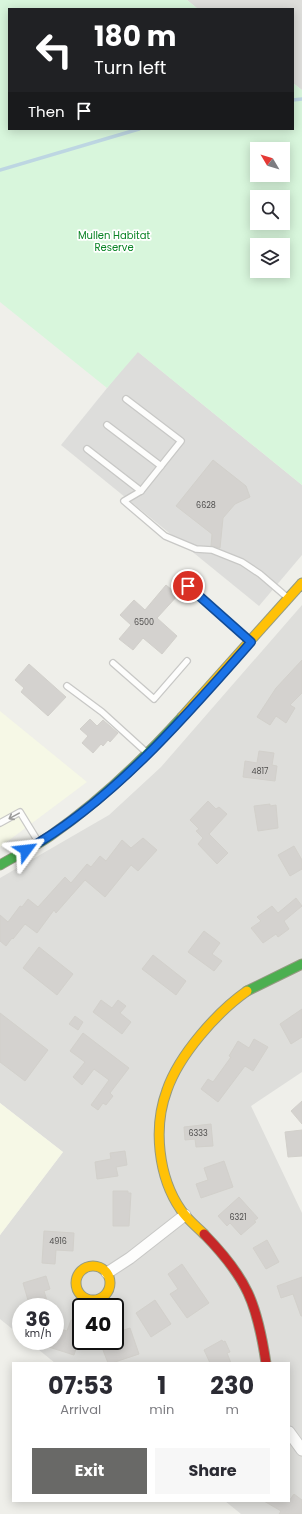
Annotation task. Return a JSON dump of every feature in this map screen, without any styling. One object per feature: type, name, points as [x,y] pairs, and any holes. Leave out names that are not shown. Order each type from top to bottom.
[{"type":"street","points":[[0,865],[39,843],[68,823],[148,754],[251,642],[302,583]]},
{"type":"street","points":[[266,1362],[260,1327],[247,1289],[233,1266],[179,1208],[170,1188],[160,1146],[163,1100],[174,1074],[202,1034],[242,995],[264,980],[302,964]]},
{"type":"street","points":[[107,1273],[130,1258],[185,1215]]},
{"type":"street","points":[[290,1437],[302,1450]]},
{"type":"lane","points":[[126,399],[181,441],[141,491],[124,501],[165,536],[196,550],[212,550],[242,562],[260,574],[289,598]]},
{"type":"lane","points":[[106,425],[161,466]]},
{"type":"lane","points":[[86,449],[141,491]]},
{"type":"lane","points":[[188,586],[251,642]]},
{"type":"lane","points":[[112,663],[154,699],[187,661]]},
{"type":"lane","points":[[67,686],[102,712],[148,754]]},
{"type":"lane","points":[[0,823],[20,812],[39,843]]},
{"type":"shaded area","points":[[187,0],[302,0],[302,90],[294,84],[294,8],[197,8]]},
{"type":"shaded area","points":[[137,351],[302,485],[302,555],[259,606],[61,445]]},
{"type":"shaded area","points":[[302,605],[302,1072],[251,1106],[302,1213],[302,1514],[241,1514],[226,1502],[290,1502],[290,1362],[54,1362],[39,1350],[64,1350],[64,1298],[12,1298],[12,1329],[0,1319],[0,1235],[63,1152],[0,1103],[0,878],[109,815],[161,767]]},
{"type":"shaded area","points":[[0,711],[87,782],[0,847]]},
{"type":"shaded area","points":[[0,1103],[63,1152],[0,1235]]},
{"type":"green space","name":"Mullen Habitat Reserve","points":[[0,0],[187,0],[197,8],[8,8],[8,130],[294,130],[294,84],[302,90],[302,485],[138,352],[107,388],[0,302]]},
{"type":"building","points":[[213,460],[246,486],[250,497],[235,504],[223,518],[220,548],[211,546],[212,534],[176,506]]},
{"type":"building","points":[[166,585],[178,595],[157,618],[177,636],[162,654],[143,638],[133,650],[119,639],[131,625],[120,615],[134,600],[145,610]]},
{"type":"building","points":[[302,660],[302,693],[290,705],[295,708],[286,723],[276,716],[270,725],[257,717],[276,688]]},
{"type":"building","points":[[29,664],[66,697],[48,716],[21,692],[24,688],[15,680]]},
{"type":"building","points":[[90,719],[97,726],[103,720],[118,733],[110,742],[108,740],[103,746],[101,744],[93,753],[82,743],[88,736],[80,729]]},
{"type":"building","points":[[259,751],[274,753],[272,765],[277,766],[275,781],[243,777],[245,761],[257,763]]},
{"type":"building","points":[[208,801],[216,809],[219,807],[227,814],[209,834],[228,853],[217,864],[198,844],[203,838],[196,831],[199,829],[190,820]]},
{"type":"building","points":[[270,804],[270,806],[276,805],[278,828],[258,831],[254,806]]},
{"type":"building","points":[[143,838],[157,850],[138,871],[131,865],[105,897],[85,880],[56,913],[54,910],[37,933],[25,924],[6,946],[0,941],[0,915],[8,922],[20,906],[22,907],[28,899],[38,907],[65,877],[71,883],[87,864],[91,867],[100,856],[106,861],[122,840],[131,848]]},
{"type":"building","points":[[294,846],[302,860],[302,869],[290,876],[278,855]]},
{"type":"building","points":[[296,898],[302,906],[284,921],[289,929],[278,937],[276,934],[263,943],[251,928],[261,921],[257,917],[272,906],[278,913]]},
{"type":"building","points":[[204,931],[220,943],[212,954],[222,961],[214,971],[188,952]]},
{"type":"building","points":[[39,947],[73,974],[57,995],[23,968]]},
{"type":"building","points":[[153,955],[186,981],[176,995],[142,969]]},
{"type":"building","points":[[101,1000],[112,1008],[118,1000],[126,1006],[120,1013],[131,1022],[122,1034],[93,1012]]},
{"type":"building","points":[[302,1009],[302,1037],[291,1044],[280,1024]]},
{"type":"building","points":[[0,1013],[48,1050],[25,1081],[0,1062]]},
{"type":"building","points":[[75,1016],[83,1022],[78,1030],[69,1024]]},
{"type":"building","points":[[83,1033],[129,1068],[110,1093],[113,1096],[106,1105],[103,1103],[98,1110],[91,1105],[109,1080],[94,1069],[82,1085],[73,1077],[85,1062],[70,1051]]},
{"type":"building","points":[[254,1039],[268,1047],[253,1071],[245,1066],[218,1102],[201,1089],[208,1079],[213,1082],[231,1057],[229,1056],[238,1041],[249,1048]]},
{"type":"building","points":[[302,1101],[302,1124],[291,1111]]},
{"type":"building","points":[[211,1124],[213,1146],[196,1147],[195,1139],[185,1140],[184,1127]]},
{"type":"building","points":[[302,1130],[302,1156],[288,1157],[285,1132]]},
{"type":"building","points":[[125,1151],[127,1165],[116,1167],[118,1176],[97,1179],[95,1162],[111,1159],[110,1153]]},
{"type":"building","points":[[224,1161],[233,1187],[201,1198],[196,1184],[208,1180],[204,1168]]},
{"type":"building","points":[[113,1191],[128,1191],[128,1193],[131,1193],[129,1226],[113,1226]]},
{"type":"building","points":[[239,1197],[258,1218],[254,1221],[256,1222],[241,1235],[230,1223],[227,1226],[218,1216]]},
{"type":"building","points":[[44,1231],[74,1233],[73,1251],[56,1250],[55,1264],[42,1263]]},
{"type":"building","points":[[267,1240],[279,1262],[266,1269],[253,1248]]},
{"type":"building","points":[[182,1264],[209,1303],[187,1318],[170,1294],[178,1289],[168,1274]]},
{"type":"building","points":[[46,1276],[50,1289],[44,1291],[46,1298],[27,1298],[23,1283]]},
{"type":"building","points":[[302,1277],[301,1316],[293,1294],[281,1298],[277,1286]]},
{"type":"building","points":[[155,1300],[171,1324],[151,1337],[136,1313]]},
{"type":"building","points":[[72,1320],[72,1350],[76,1350],[74,1355],[58,1350],[64,1350],[64,1330],[67,1331]]},
{"type":"building","points":[[130,1328],[139,1354],[115,1362],[108,1362],[103,1350],[124,1350],[124,1330]]},
{"type":"building","points":[[222,1340],[223,1342],[225,1341],[230,1352],[227,1353],[231,1362],[210,1362],[204,1350]]},
{"type":"building","points":[[294,1494],[302,1500],[302,1514],[279,1514],[281,1511],[266,1502],[290,1502]]},
{"type":"waterway","points":[[294,100],[302,99]]},
{"type":"waterway","points":[[0,170],[136,130]]},
{"type":"traffic: fast","points":[[0,865],[44,840],[86,809],[136,765],[182,717]]},
{"type":"traffic: fast","points":[[247,991],[302,964]]},
{"type":"traffic: slow","points":[[182,717],[302,583]]},
{"type":"traffic: slow","points":[[204,1234],[181,1210],[167,1183],[160,1152],[160,1120],[167,1090],[180,1063],[200,1035],[212,1022],[235,1000],[247,991]]},
{"type":"traffic: slow","points":[[90,1266],[96,1266],[100,1267],[107,1273],[110,1283],[109,1290],[103,1297],[96,1300],[90,1300],[86,1299],[79,1293],[76,1286],[76,1280],[77,1276],[83,1269],[90,1266]]},
{"type":"traffic: jam","points":[[204,1234],[231,1264],[248,1292],[259,1324],[266,1362]]},
{"type":"route","points":[[26,850],[50,836],[68,823],[112,787],[148,754],[251,642],[188,586]]}]
